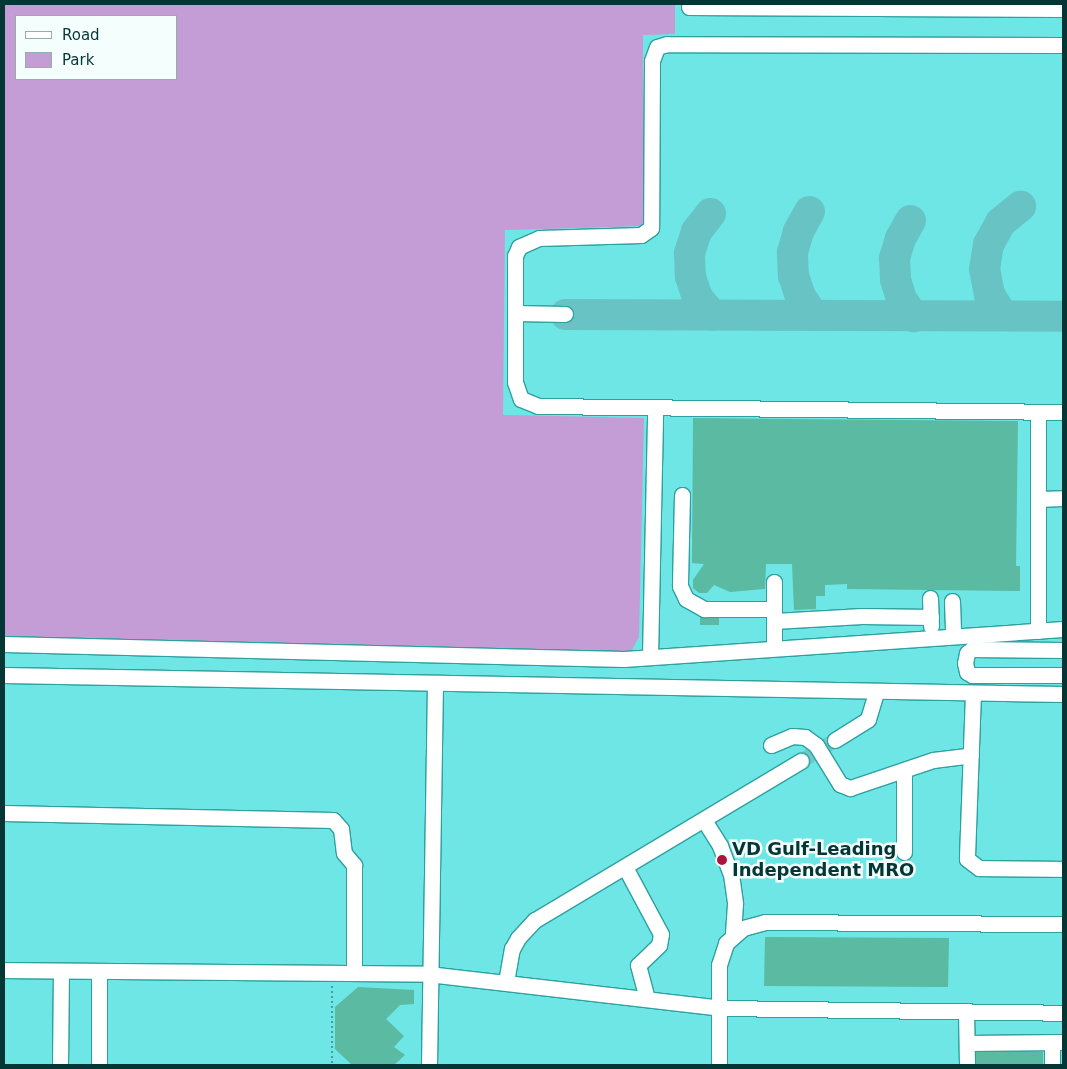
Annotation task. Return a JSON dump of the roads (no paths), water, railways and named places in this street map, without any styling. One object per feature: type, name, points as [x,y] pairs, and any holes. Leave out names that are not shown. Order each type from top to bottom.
[{"type":"lane","points":[[689,7],[1035,7],[1063,9]]},
{"type":"lane","points":[[1063,45],[662,45],[652,56],[650,228],[635,236],[539,238],[522,243],[515,256],[515,388],[526,403],[538,406],[655,408],[1063,412]]},
{"type":"lane","points":[[515,313],[565,314]]},
{"type":"lane","points":[[650,657],[655,408]]},
{"type":"lane","points":[[1038,412],[1038,631]]},
{"type":"lane","points":[[682,495],[680,586],[686,600],[704,609],[774,615],[931,617]]},
{"type":"lane","points":[[1038,499],[1063,498]]},
{"type":"lane","points":[[774,582],[774,648]]},
{"type":"lane","points":[[930,598],[931,638]]},
{"type":"lane","points":[[952,601],[953,636]]},
{"type":"lane","points":[[862,616],[863,642]]},
{"type":"lane","points":[[4,644],[600,659],[1063,629]]},
{"type":"lane","points":[[1063,650],[972,650],[967,653],[965,663],[967,672],[972,675],[1063,675]]},
{"type":"lane","points":[[4,675],[876,693],[1063,694]]},
{"type":"lane","points":[[429,1065],[428,974],[435,685]]},
{"type":"lane","points":[[835,740],[870,717],[876,693]]},
{"type":"lane","points":[[973,693],[967,856],[969,862],[979,868],[1063,869]]},
{"type":"lane","points":[[771,745],[792,736],[811,740],[844,787],[855,787],[942,758],[971,755]]},
{"type":"lane","points":[[506,982],[512,949],[526,928],[801,761]]},
{"type":"lane","points":[[904,771],[904,852]]},
{"type":"lane","points":[[4,813],[333,820],[342,829],[344,853],[355,868],[354,973]]},
{"type":"lane","points":[[704,820],[720,846],[731,874],[735,904],[734,934],[720,959],[719,1065]]},
{"type":"lane","points":[[626,867],[661,934],[659,945],[638,965],[646,998]]},
{"type":"lane","points":[[734,934],[754,923],[765,922],[1063,924]]},
{"type":"lane","points":[[4,970],[428,974],[720,1008],[1063,1013]]},
{"type":"lane","points":[[60,1065],[61,971]]},
{"type":"lane","points":[[99,1065],[100,972]]},
{"type":"lane","points":[[966,1012],[967,1065]]},
{"type":"lane","points":[[967,1043],[1057,1042],[1052,1065]]},
{"type":"tunnel","points":[[801,761],[835,740]]},
{"type":"place","name":"VD Gulf-Leading Independent MRO","points":[[722,860]]}]
